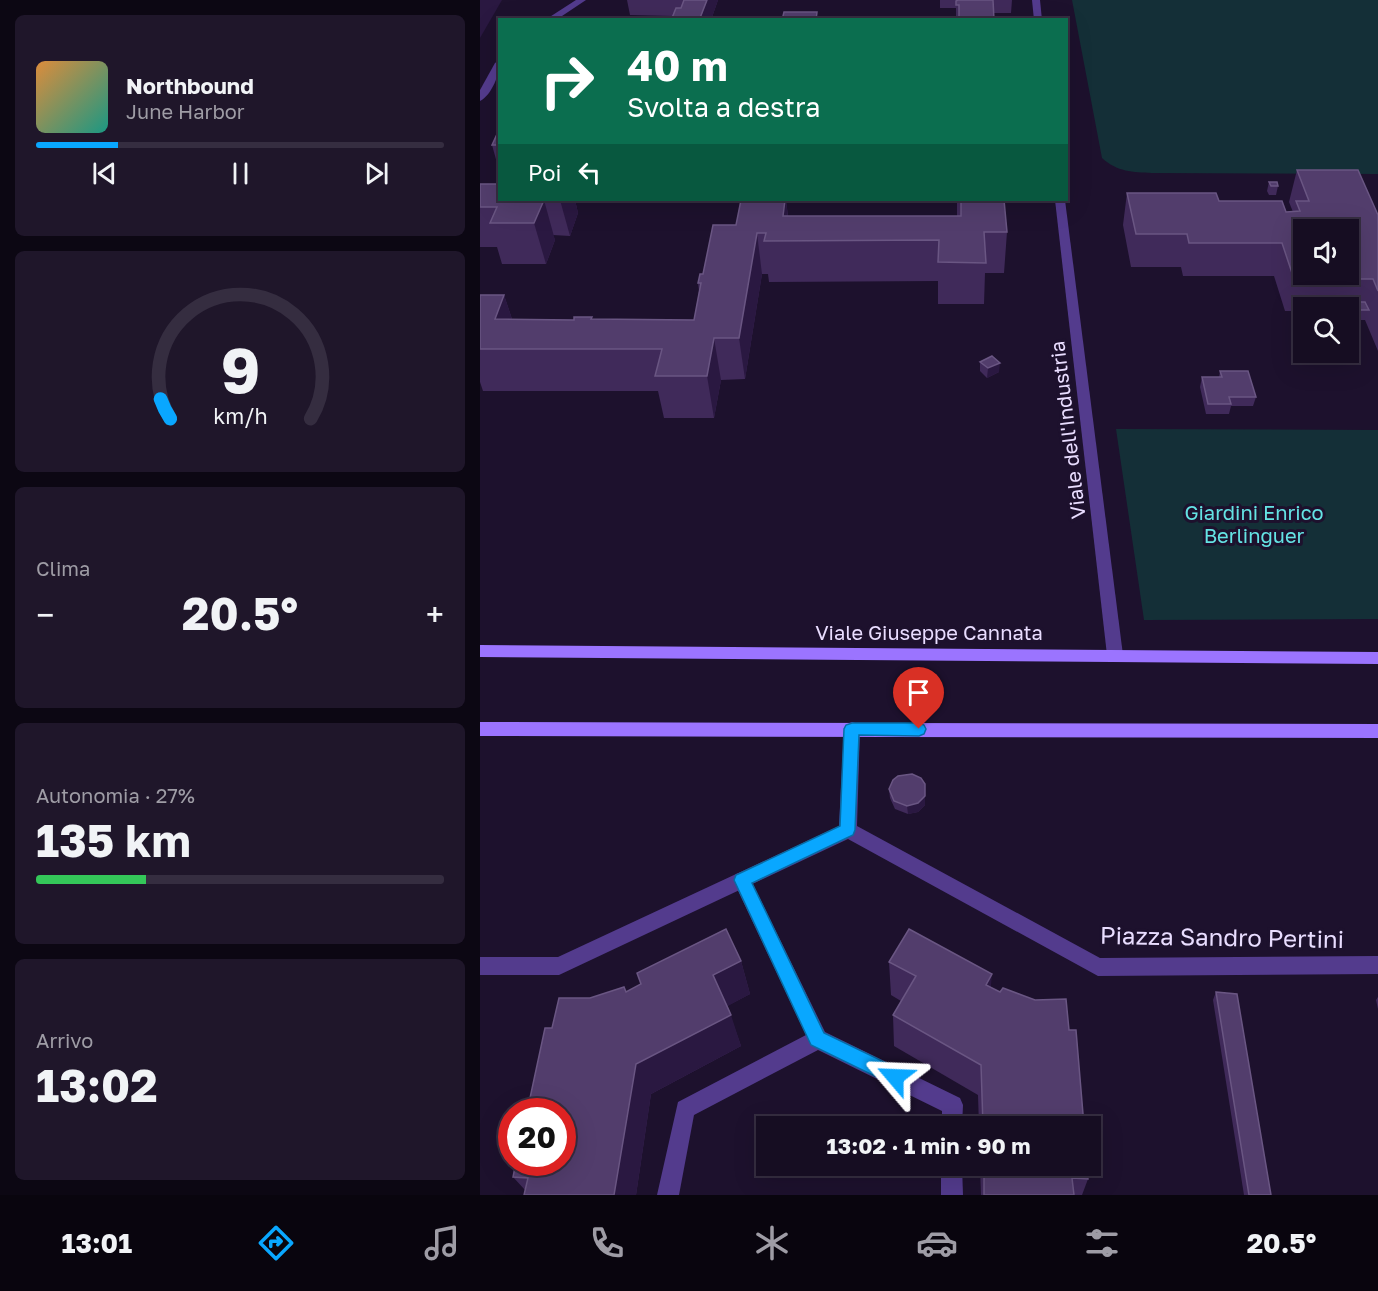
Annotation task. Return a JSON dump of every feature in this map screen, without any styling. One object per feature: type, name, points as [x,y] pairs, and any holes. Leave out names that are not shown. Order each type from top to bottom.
[{"type":"street","points":[[552,18],[582,0]]},
{"type":"street","points":[[1036,0],[1038,18]]},
{"type":"street","points":[[482,92],[498,66]]},
{"type":"street","name":"Viale dell'Industria","points":[[1060,201],[1115,655]]},
{"type":"street","name":"Viale Giuseppe Cannata","points":[[480,651],[1378,658]]},
{"type":"street","points":[[480,729],[1378,731]]},
{"type":"street","points":[[480,966],[560,966],[848,830],[852,729]]},
{"type":"street","name":"Piazza Sandro Pertini","points":[[848,830],[1098,967],[1378,965]]},
{"type":"street","points":[[742,880],[818,1039],[953,1105],[952,1116]]},
{"type":"street","points":[[668,1195],[685,1109],[818,1039]]},
{"type":"street","points":[[952,1176],[952,1195]]},
{"type":"green space","points":[[1072,0],[1378,0],[1378,174],[1152,173],[1132,172],[1113,166],[1102,158]]},
{"type":"green space","name":"Giardini Enrico Berlinguer","points":[[1116,429],[1378,430],[1378,619],[1144,620]]},
{"type":"building","points":[[684,0],[707,0],[700,18],[672,18],[676,8],[681,8]]},
{"type":"building","points":[[993,0],[994,18],[959,18],[959,5],[956,5],[956,1]]},
{"type":"building","points":[[784,12],[817,12],[816,18],[782,18]]},
{"type":"building","points":[[498,132],[498,145],[492,145]]},
{"type":"building","points":[[1297,170],[1358,170],[1378,215],[1378,291],[1373,279],[1359,279],[1359,219],[1293,219],[1293,276],[1282,243],[1189,243],[1187,234],[1136,234],[1127,193],[1216,193],[1219,201],[1282,201],[1286,212],[1300,211],[1296,201],[1309,201]]},
{"type":"building","points":[[1269,182],[1277,182],[1278,186],[1271,186]]},
{"type":"building","points":[[480,184],[498,184],[498,201],[544,201],[534,223],[490,223],[497,207],[480,207]]},
{"type":"building","points":[[741,201],[785,201],[783,216],[961,216],[961,201],[1004,201],[1007,232],[984,232],[986,263],[938,262],[939,240],[764,241],[766,233],[757,233],[739,338],[714,338],[707,376],[655,376],[662,349],[480,349],[480,295],[504,295],[495,319],[574,320],[574,317],[592,317],[591,319],[694,320],[701,283],[698,283],[700,274],[703,274],[713,225],[736,225]]},
{"type":"building","points":[[1359,302],[1365,302],[1369,310],[1359,310]]},
{"type":"building","points":[[992,356],[1000,363],[988,368],[980,362]]},
{"type":"building","points":[[1220,371],[1248,371],[1256,397],[1229,397],[1231,404],[1208,404],[1202,377],[1222,377]]},
{"type":"building","points":[[912,774],[921,778],[925,784],[925,796],[918,803],[907,806],[894,801],[889,789],[893,780],[898,776]]},
{"type":"building","points":[[726,929],[741,961],[713,975],[731,1015],[636,1064],[614,1195],[524,1195],[528,1178],[513,1176],[576,1176],[576,1098],[530,1098],[545,1028],[552,1028],[559,998],[590,998],[624,987],[626,992],[641,984],[637,973]]},
{"type":"building","points":[[909,929],[992,974],[986,985],[1000,992],[1003,988],[1035,1000],[1066,999],[1069,1030],[1076,1030],[1083,1116],[983,1116],[981,1065],[893,1015],[916,976],[889,962]]},
{"type":"building","points":[[1216,992],[1237,994],[1271,1195],[1249,1195]]},
{"type":"building","points":[[984,1176],[1088,1176],[1088,1179],[1072,1178],[1074,1195],[984,1195]]},
{"type":"route","points":[[895,1077],[818,1039],[742,880],[848,830],[852,729],[919,729]]}]
